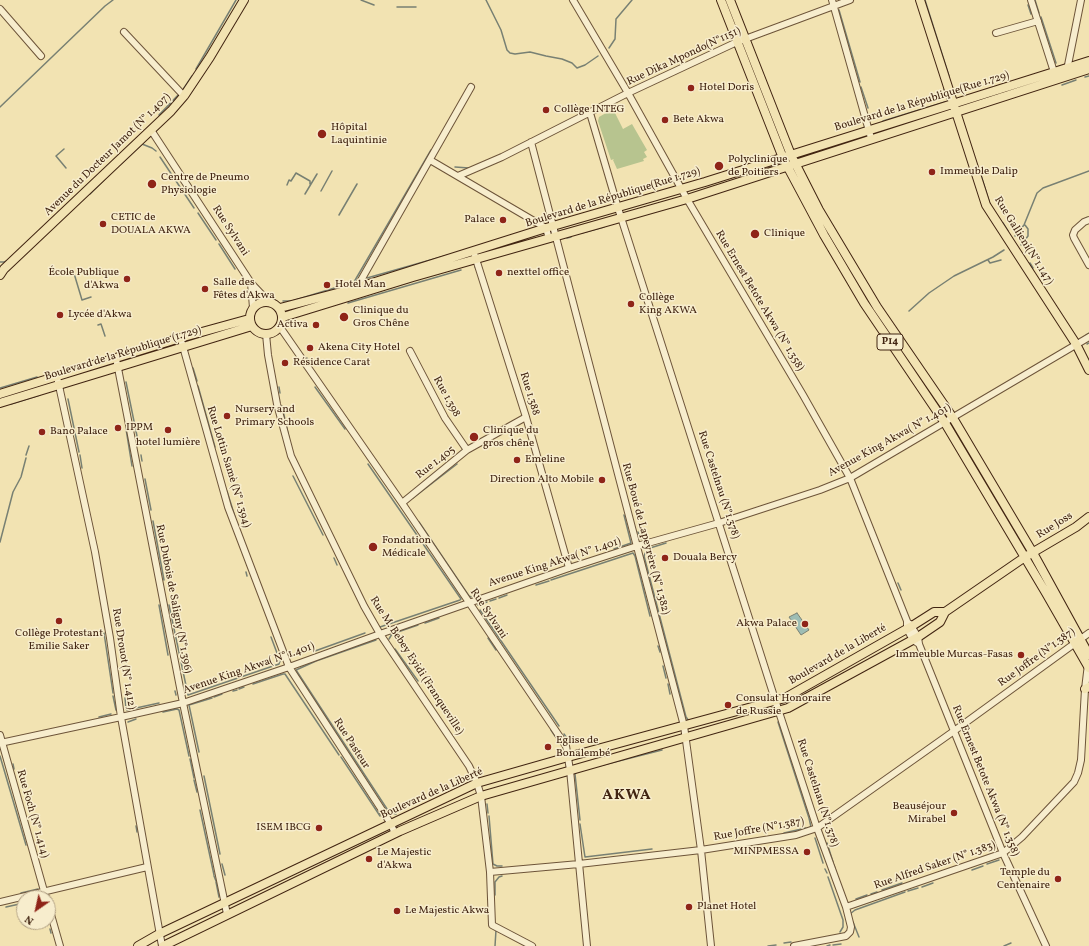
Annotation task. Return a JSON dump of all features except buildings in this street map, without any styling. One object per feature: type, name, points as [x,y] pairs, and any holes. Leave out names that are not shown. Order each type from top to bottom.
[{"type":"main road","name":"Avenue du Docteur Jamot (N° 1.407)","points":[[1,270],[151,130],[184,96],[210,57],[244,0]]},
{"type":"main road","name":"P14","points":[[721,0],[737,42],[791,165],[824,235],[864,303],[945,422],[1077,641],[1089,655]]},
{"type":"main road","name":"P14","points":[[730,0],[746,39],[787,156]]},
{"type":"main road","name":"Rue Gallieni(N°1.147)","points":[[920,0],[986,205],[1076,344],[1089,370]]},
{"type":"main road","name":"Boulevard de la République(Rue 1.729)","points":[[280,308],[357,292],[413,277],[549,228],[787,156],[870,134],[1067,72],[1089,61]]},
{"type":"main road","name":"Boulevard de la République(Rue 1.729)","points":[[1067,72],[1089,69]]},
{"type":"main road","name":"Boulevard de la République(Rue 1.729)","points":[[475,255],[552,238],[687,199],[791,165],[870,134]]},
{"type":"main road","name":"P14","points":[[791,165],[877,307],[953,418],[1033,553],[1088,666]]},
{"type":"main road","name":"Boulevard de la République(Rue 1.729)","points":[[283,317],[357,292]]},
{"type":"main road","points":[[268,301],[276,304],[280,308],[283,317],[280,327],[274,332],[266,334],[258,332],[251,323],[251,311],[259,303],[268,301]]},
{"type":"main road","name":"Boulevard de la République (1.729)","points":[[0,394],[180,338],[251,323]]},
{"type":"main road","name":"Boulevard de la République (1.729)","points":[[0,403],[183,348],[251,323]]},
{"type":"main road","name":"Rue Joss","points":[[1033,553],[1076,527],[1089,517]]},
{"type":"main road","name":"Boulevard de la Liberté","points":[[162,946],[395,834],[481,796],[780,712],[916,640],[940,622],[945,612],[1033,553]]},
{"type":"main road","name":"Boulevard de la Liberté","points":[[138,946],[160,934],[477,783],[568,756],[785,698],[909,625],[934,612],[945,612]]},
{"type":"street","name":"Rue Ernest Betote Akwa (N° 1.358)","points":[[573,0],[628,93],[681,189],[803,395],[850,478],[1003,853],[1046,946]]},
{"type":"street","name":"Rue Dika Mpondo(N°1151)","points":[[458,176],[480,167],[590,114],[628,93],[737,42],[833,3],[850,0]]},
{"type":"street","points":[[1031,0],[1055,76]]},
{"type":"street","points":[[1067,72],[1081,0]]},
{"type":"street","points":[[833,3],[870,134]]},
{"type":"street","points":[[0,9],[41,56]]},
{"type":"street","points":[[996,33],[1038,21]]},
{"type":"street","points":[[124,32],[184,96]]},
{"type":"street","points":[[357,292],[471,87]]},
{"type":"street","name":"Rue Castelnau (N°1.378)","points":[[590,114],[618,208],[776,701],[817,828],[846,907],[851,927],[850,932],[846,936],[794,946]]},
{"type":"street","name":"Rue Sylvani","points":[[151,130],[251,283],[253,308]]},
{"type":"street","points":[[531,142],[549,228]]},
{"type":"street","points":[[430,160],[549,228]]},
{"type":"street","points":[[1089,220],[1084,222],[1075,230],[1073,234],[1089,265]]},
{"type":"street","name":"Rue Boué de Lapeyrère (N° 1.382)","points":[[549,228],[637,546],[684,726],[701,850],[711,946]]},
{"type":"street","name":"Rue 1.388","points":[[475,255],[526,417],[569,568]]},
{"type":"street","points":[[251,283],[268,301]]},
{"type":"street","name":"Rue Sylvani","points":[[280,327],[402,502],[468,603],[566,746],[570,770],[587,946]]},
{"type":"street","name":"Rue M. Bebey Eyidi (Franqueville)","points":[[266,334],[268,355],[277,404],[291,456],[360,598],[380,634],[469,766],[477,783],[481,796],[490,872],[492,925],[532,946]]},
{"type":"street","name":"Avenue King Akwa( N° 1.401)","points":[[1,743],[183,702],[289,667],[569,568],[637,546],[719,523],[820,490],[850,478],[1089,337]]},
{"type":"street","name":"Rue Lottin Samè (N° 1.394)","points":[[180,338],[228,507],[289,667]]},
{"type":"street","name":"Rue 1.398","points":[[410,351],[447,420],[467,450]]},
{"type":"street","name":"Rue Dubois de Saligny (N°1.396)","points":[[116,358],[183,702],[227,914]]},
{"type":"street","name":"Rue Drouot (N° 1.412)","points":[[57,376],[95,552],[110,638],[121,717],[162,946]]},
{"type":"street","name":"Rue 1.405","points":[[402,502],[467,450],[526,417]]},
{"type":"street","name":"Rue Joffre (N°1.387)","points":[[490,872],[579,864],[701,850],[796,835],[817,828],[1089,633]]},
{"type":"street","name":"Rue Alfred Saker (N° 1.383)","points":[[846,907],[1003,853],[1022,837],[1074,782],[1078,773],[1088,666]]},
{"type":"street","name":"Rue Pasteur","points":[[289,667],[391,824],[395,834]]},
{"type":"street","name":"Rue Foch (N° 1.414)","points":[[0,734],[1,743],[44,890]]},
{"type":"street","points":[[56,892],[147,867]]},
{"type":"street","points":[[0,902],[16,900]]},
{"type":"street","points":[[55,930],[60,946]]},
{"type":"green space","points":[[613,109],[623,129],[632,124],[647,150],[644,152],[647,157],[643,159],[644,161],[617,169],[613,160],[614,159],[611,160],[598,121],[599,117]]},
{"type":"water","points":[[797,613],[809,630],[801,635],[789,617]]},
{"type":"waterway","points":[[0,107],[113,0]]},
{"type":"waterway","points":[[196,69],[236,0]]},
{"type":"waterway","points":[[361,0],[374,5]]},
{"type":"waterway","points":[[486,0],[501,30],[507,50],[510,53],[515,54],[530,52],[562,59],[572,63],[577,68],[585,65],[598,56]]},
{"type":"waterway","points":[[609,48],[615,39],[616,19],[632,0]]},
{"type":"waterway","points":[[925,0],[949,76]]},
{"type":"waterway","points":[[1035,0],[1039,13]]},
{"type":"waterway","points":[[1028,5],[1031,14]]},
{"type":"waterway","points":[[397,7],[416,7]]},
{"type":"waterway","points":[[839,10],[860,82]]},
{"type":"waterway","points":[[1041,17],[1056,63]]},
{"type":"waterway","points":[[188,97],[207,68]]},
{"type":"waterway","points":[[182,91],[192,76]]},
{"type":"waterway","points":[[1085,77],[1089,76]]},
{"type":"waterway","points":[[1062,85],[1076,80]]},
{"type":"waterway","points":[[861,87],[868,108]]},
{"type":"waterway","points":[[944,89],[948,99]]},
{"type":"waterway","points":[[159,115],[180,93]]},
{"type":"waterway","points":[[883,121],[945,102]]},
{"type":"waterway","points":[[122,163],[142,144],[156,151]]},
{"type":"waterway","points":[[64,149],[56,156],[66,168]]},
{"type":"waterway","points":[[354,282],[431,150]]},
{"type":"waterway","points":[[160,157],[194,208]]},
{"type":"waterway","points":[[90,194],[118,166]]},
{"type":"waterway","points":[[455,167],[469,168]]},
{"type":"waterway","points":[[321,191],[332,171]]},
{"type":"waterway","points":[[1015,236],[1024,225],[1037,193],[1043,188],[1089,171]]},
{"type":"waterway","points":[[980,172],[990,204]]},
{"type":"waterway","points":[[287,185],[289,180],[291,181],[296,173],[310,181],[310,184]]},
{"type":"waterway","points":[[305,194],[317,174]]},
{"type":"waterway","points":[[339,215],[357,184]]},
{"type":"waterway","points":[[198,213],[216,240]]},
{"type":"waterway","points":[[1003,223],[1008,231]]},
{"type":"waterway","points":[[1021,245],[1028,236],[1028,229],[1025,225]]},
{"type":"waterway","points":[[582,233],[604,227]]},
{"type":"waterway","points":[[567,238],[571,237]]},
{"type":"waterway","points":[[219,244],[235,269]]},
{"type":"waterway","points":[[909,311],[929,293],[954,276],[1004,250]]},
{"type":"waterway","points":[[367,278],[448,255]]},
{"type":"waterway","points":[[988,260],[990,263],[1001,260]]},
{"type":"waterway","points":[[0,262],[7,261]]},
{"type":"waterway","points":[[1030,263],[1033,268]]},
{"type":"waterway","points":[[475,267],[477,271]]},
{"type":"waterway","points":[[54,275],[73,270],[82,300],[91,297]]},
{"type":"waterway","points":[[348,303],[461,270]]},
{"type":"waterway","points":[[283,301],[292,301],[354,282]]},
{"type":"waterway","points":[[98,325],[101,324],[105,336]]},
{"type":"waterway","points":[[307,358],[311,365]]},
{"type":"waterway","points":[[193,368],[197,381]]},
{"type":"waterway","points":[[0,388],[37,377]]},
{"type":"waterway","points":[[126,382],[138,441]]},
{"type":"waterway","points":[[198,386],[215,447]]},
{"type":"waterway","points":[[279,387],[280,393]]},
{"type":"waterway","points":[[315,387],[345,429]]},
{"type":"waterway","points":[[11,404],[40,395]]},
{"type":"waterway","points":[[68,399],[79,452]]},
{"type":"waterway","points":[[282,406],[289,438]]},
{"type":"waterway","points":[[126,429],[132,466]]},
{"type":"waterway","points":[[26,455],[29,446]]},
{"type":"waterway","points":[[80,455],[82,468]]},
{"type":"waterway","points":[[141,455],[142,461]]},
{"type":"waterway","points":[[0,542],[13,492],[21,477],[26,458]]},
{"type":"waterway","points":[[368,464],[461,599],[380,627]]},
{"type":"waterway","points":[[413,498],[457,464]]},
{"type":"waterway","points":[[293,476],[323,535]]},
{"type":"waterway","points":[[145,479],[151,510]]},
{"type":"waterway","points":[[227,491],[235,517]]},
{"type":"waterway","points":[[614,549],[631,543],[624,515]]},
{"type":"waterway","points":[[153,521],[164,580]]},
{"type":"waterway","points":[[419,522],[471,597]]},
{"type":"waterway","points":[[638,532],[641,539]]},
{"type":"waterway","points":[[666,543],[647,549],[644,556],[686,717],[689,721]]},
{"type":"waterway","points":[[551,580],[633,553],[650,616]]},
{"type":"waterway","points":[[334,558],[337,565]]},
{"type":"waterway","points":[[246,572],[247,576]]},
{"type":"waterway","points":[[536,585],[549,581]]},
{"type":"waterway","points":[[898,583],[901,590]]},
{"type":"waterway","points":[[499,598],[507,595]]},
{"type":"waterway","points":[[490,601],[496,599]]},
{"type":"waterway","points":[[478,605],[487,602]]},
{"type":"waterway","points":[[159,605],[168,655]]},
{"type":"waterway","points":[[169,605],[188,695],[279,664],[280,661],[271,637]]},
{"type":"waterway","points":[[480,610],[559,726]]},
{"type":"waterway","points":[[425,623],[439,618]]},
{"type":"waterway","points":[[389,639],[392,634],[418,625]]},
{"type":"waterway","points":[[104,633],[113,693]]},
{"type":"waterway","points":[[315,651],[365,633]]},
{"type":"waterway","points":[[488,638],[496,650]]},
{"type":"waterway","points":[[376,640],[316,661],[296,670],[389,812],[396,814]]},
{"type":"waterway","points":[[658,646],[660,652]]},
{"type":"waterway","points":[[395,649],[418,681]]},
{"type":"waterway","points":[[663,666],[666,678]]},
{"type":"waterway","points":[[253,684],[285,674],[339,755]]},
{"type":"waterway","points":[[668,684],[670,694]]},
{"type":"waterway","points":[[239,689],[244,687]]},
{"type":"waterway","points":[[233,691],[237,690]]},
{"type":"waterway","points":[[175,691],[176,695]]},
{"type":"waterway","points":[[214,697],[222,694]]},
{"type":"waterway","points":[[113,696],[116,710]]},
{"type":"waterway","points":[[125,698],[126,709]]},
{"type":"waterway","points":[[199,752],[189,705],[212,698]]},
{"type":"waterway","points":[[127,710],[159,703]]},
{"type":"waterway","points":[[163,712],[177,709],[179,710],[189,756]]},
{"type":"waterway","points":[[99,717],[111,714]]},
{"type":"waterway","points":[[128,722],[136,719]]},
{"type":"waterway","points":[[778,722],[809,818],[810,827]]},
{"type":"waterway","points":[[551,730],[555,736]]},
{"type":"waterway","points":[[564,734],[569,741]]},
{"type":"waterway","points":[[599,766],[662,750]]},
{"type":"waterway","points":[[0,756],[26,845]]},
{"type":"waterway","points":[[341,757],[380,816]]},
{"type":"waterway","points":[[190,759],[194,778]]},
{"type":"waterway","points":[[13,764],[14,769]]},
{"type":"waterway","points":[[576,773],[580,820]]},
{"type":"waterway","points":[[204,776],[220,854]]},
{"type":"waterway","points":[[194,780],[197,792]]},
{"type":"waterway","points":[[487,804],[488,813]]},
{"type":"waterway","points":[[200,810],[214,875]]},
{"type":"waterway","points":[[489,816],[493,864],[502,866]]},
{"type":"waterway","points":[[580,824],[585,857],[652,849]]},
{"type":"waterway","points":[[136,826],[137,832]]},
{"type":"waterway","points":[[784,833],[806,828]]},
{"type":"waterway","points":[[815,838],[823,863]]},
{"type":"waterway","points":[[827,843],[833,862]]},
{"type":"waterway","points":[[987,864],[999,860]]},
{"type":"waterway","points":[[222,864],[225,875]]},
{"type":"waterway","points":[[834,865],[836,872]]},
{"type":"waterway","points":[[972,870],[983,866]]},
{"type":"waterway","points":[[825,869],[827,873]]},
{"type":"waterway","points":[[214,876],[216,881]]},
{"type":"waterway","points":[[495,895],[495,882],[502,876]]},
{"type":"waterway","points":[[828,877],[843,920],[843,927],[840,932]]},
{"type":"waterway","points":[[216,882],[219,897]]},
{"type":"waterway","points":[[882,890],[902,883]]},
{"type":"waterway","points":[[922,887],[933,883]]},
{"type":"waterway","points":[[908,891],[918,888]]},
{"type":"waterway","points":[[34,890],[38,889]]},
{"type":"waterway","points":[[871,894],[877,892]]},
{"type":"waterway","points":[[850,914],[855,910],[905,892]]},
{"type":"waterway","points":[[856,899],[867,895]]},
{"type":"waterway","points":[[6,907],[16,905]]},
{"type":"waterway","points":[[853,922],[859,937]]},
{"type":"waterway","points":[[495,946],[496,930]]},
{"type":"waterway","points":[[784,943],[791,942]]},
{"type":"waterway","points":[[1004,946],[1011,943]]},
{"type":"waterway","points":[[833,945],[841,944]]},
{"type":"waterway","points":[[768,946],[776,945]]},
{"type":"place","name":"Hotel Doris","points":[[691,88]]},
{"type":"place","name":"Collège INTEG","points":[[546,110]]},
{"type":"place","name":"Bete Akwa","points":[[665,120]]},
{"type":"place","name":"Hôpital Laquintinie","points":[[322,134]]},
{"type":"place","name":"Polyclinique de Poitiers","points":[[719,166]]},
{"type":"place","name":"Immeuble Dalip","points":[[932,172]]},
{"type":"place","name":"Centre de Pneumo Physiologie","points":[[152,184]]},
{"type":"place","name":"Palace","points":[[503,220]]},
{"type":"place","name":"CETIC de DOUALA AKWA","points":[[103,224]]},
{"type":"place","name":"Clinique","points":[[755,234]]},
{"type":"place","name":"nexttel office","points":[[499,273]]},
{"type":"place","name":"École Publique d'Akwa","points":[[127,279]]},
{"type":"place","name":"Hotel Man","points":[[327,285]]},
{"type":"place","name":"Salle des Fêtes d'Akwa","points":[[205,289]]},
{"type":"place","name":"Collège King AKWA","points":[[631,304]]},
{"type":"place","name":"Lycée d'Akwa","points":[[60,315]]},
{"type":"place","name":"Clinique du Gros Chêne","points":[[344,317]]},
{"type":"place","name":"Activa","points":[[316,325]]},
{"type":"place","name":"Akena City Hotel","points":[[310,348]]},
{"type":"place","name":"Résidence Carat","points":[[285,363]]},
{"type":"place","name":"Nursery and Primary Schools","points":[[227,416]]},
{"type":"place","name":"IPPM","points":[[118,428]]},
{"type":"place","name":"hotel lumière","points":[[168,430]]},
{"type":"place","name":"Bano Palace","points":[[42,432]]},
{"type":"place","name":"Clinique du gros chêne","points":[[474,437]]},
{"type":"place","name":"Emeline","points":[[517,460]]},
{"type":"place","name":"Direction Alto Mobile","points":[[602,480]]},
{"type":"place","name":"Fondation Médicale","points":[[373,547]]},
{"type":"place","name":"Douala Bercy","points":[[665,558]]},
{"type":"place","name":"Collège Protestant Emilie Saker","points":[[59,621]]},
{"type":"place","name":"Akwa Palace","points":[[805,624]]},
{"type":"place","name":"Immeuble Murcas-Fasas","points":[[1021,655]]},
{"type":"place","name":"Consulat Honoraire de Russie","points":[[728,705]]},
{"type":"place","name":"Eglise de Bonalembé","points":[[548,747]]},
{"type":"place","name":"Beauséjour Mirabel","points":[[954,813]]},
{"type":"place","name":"ISEM IBCG","points":[[319,828]]},
{"type":"place","name":"MINPMESSA","points":[[807,852]]},
{"type":"place","name":"Le Majestic d'Akwa","points":[[369,859]]},
{"type":"place","name":"Temple du Centenaire","points":[[1058,879]]},
{"type":"place","name":"Planet Hotel","points":[[689,907]]},
{"type":"place","name":"Le Majestic Akwa","points":[[397,911]]},
{"type":"district","name":"AKWA","points":[[627,796]]}]
